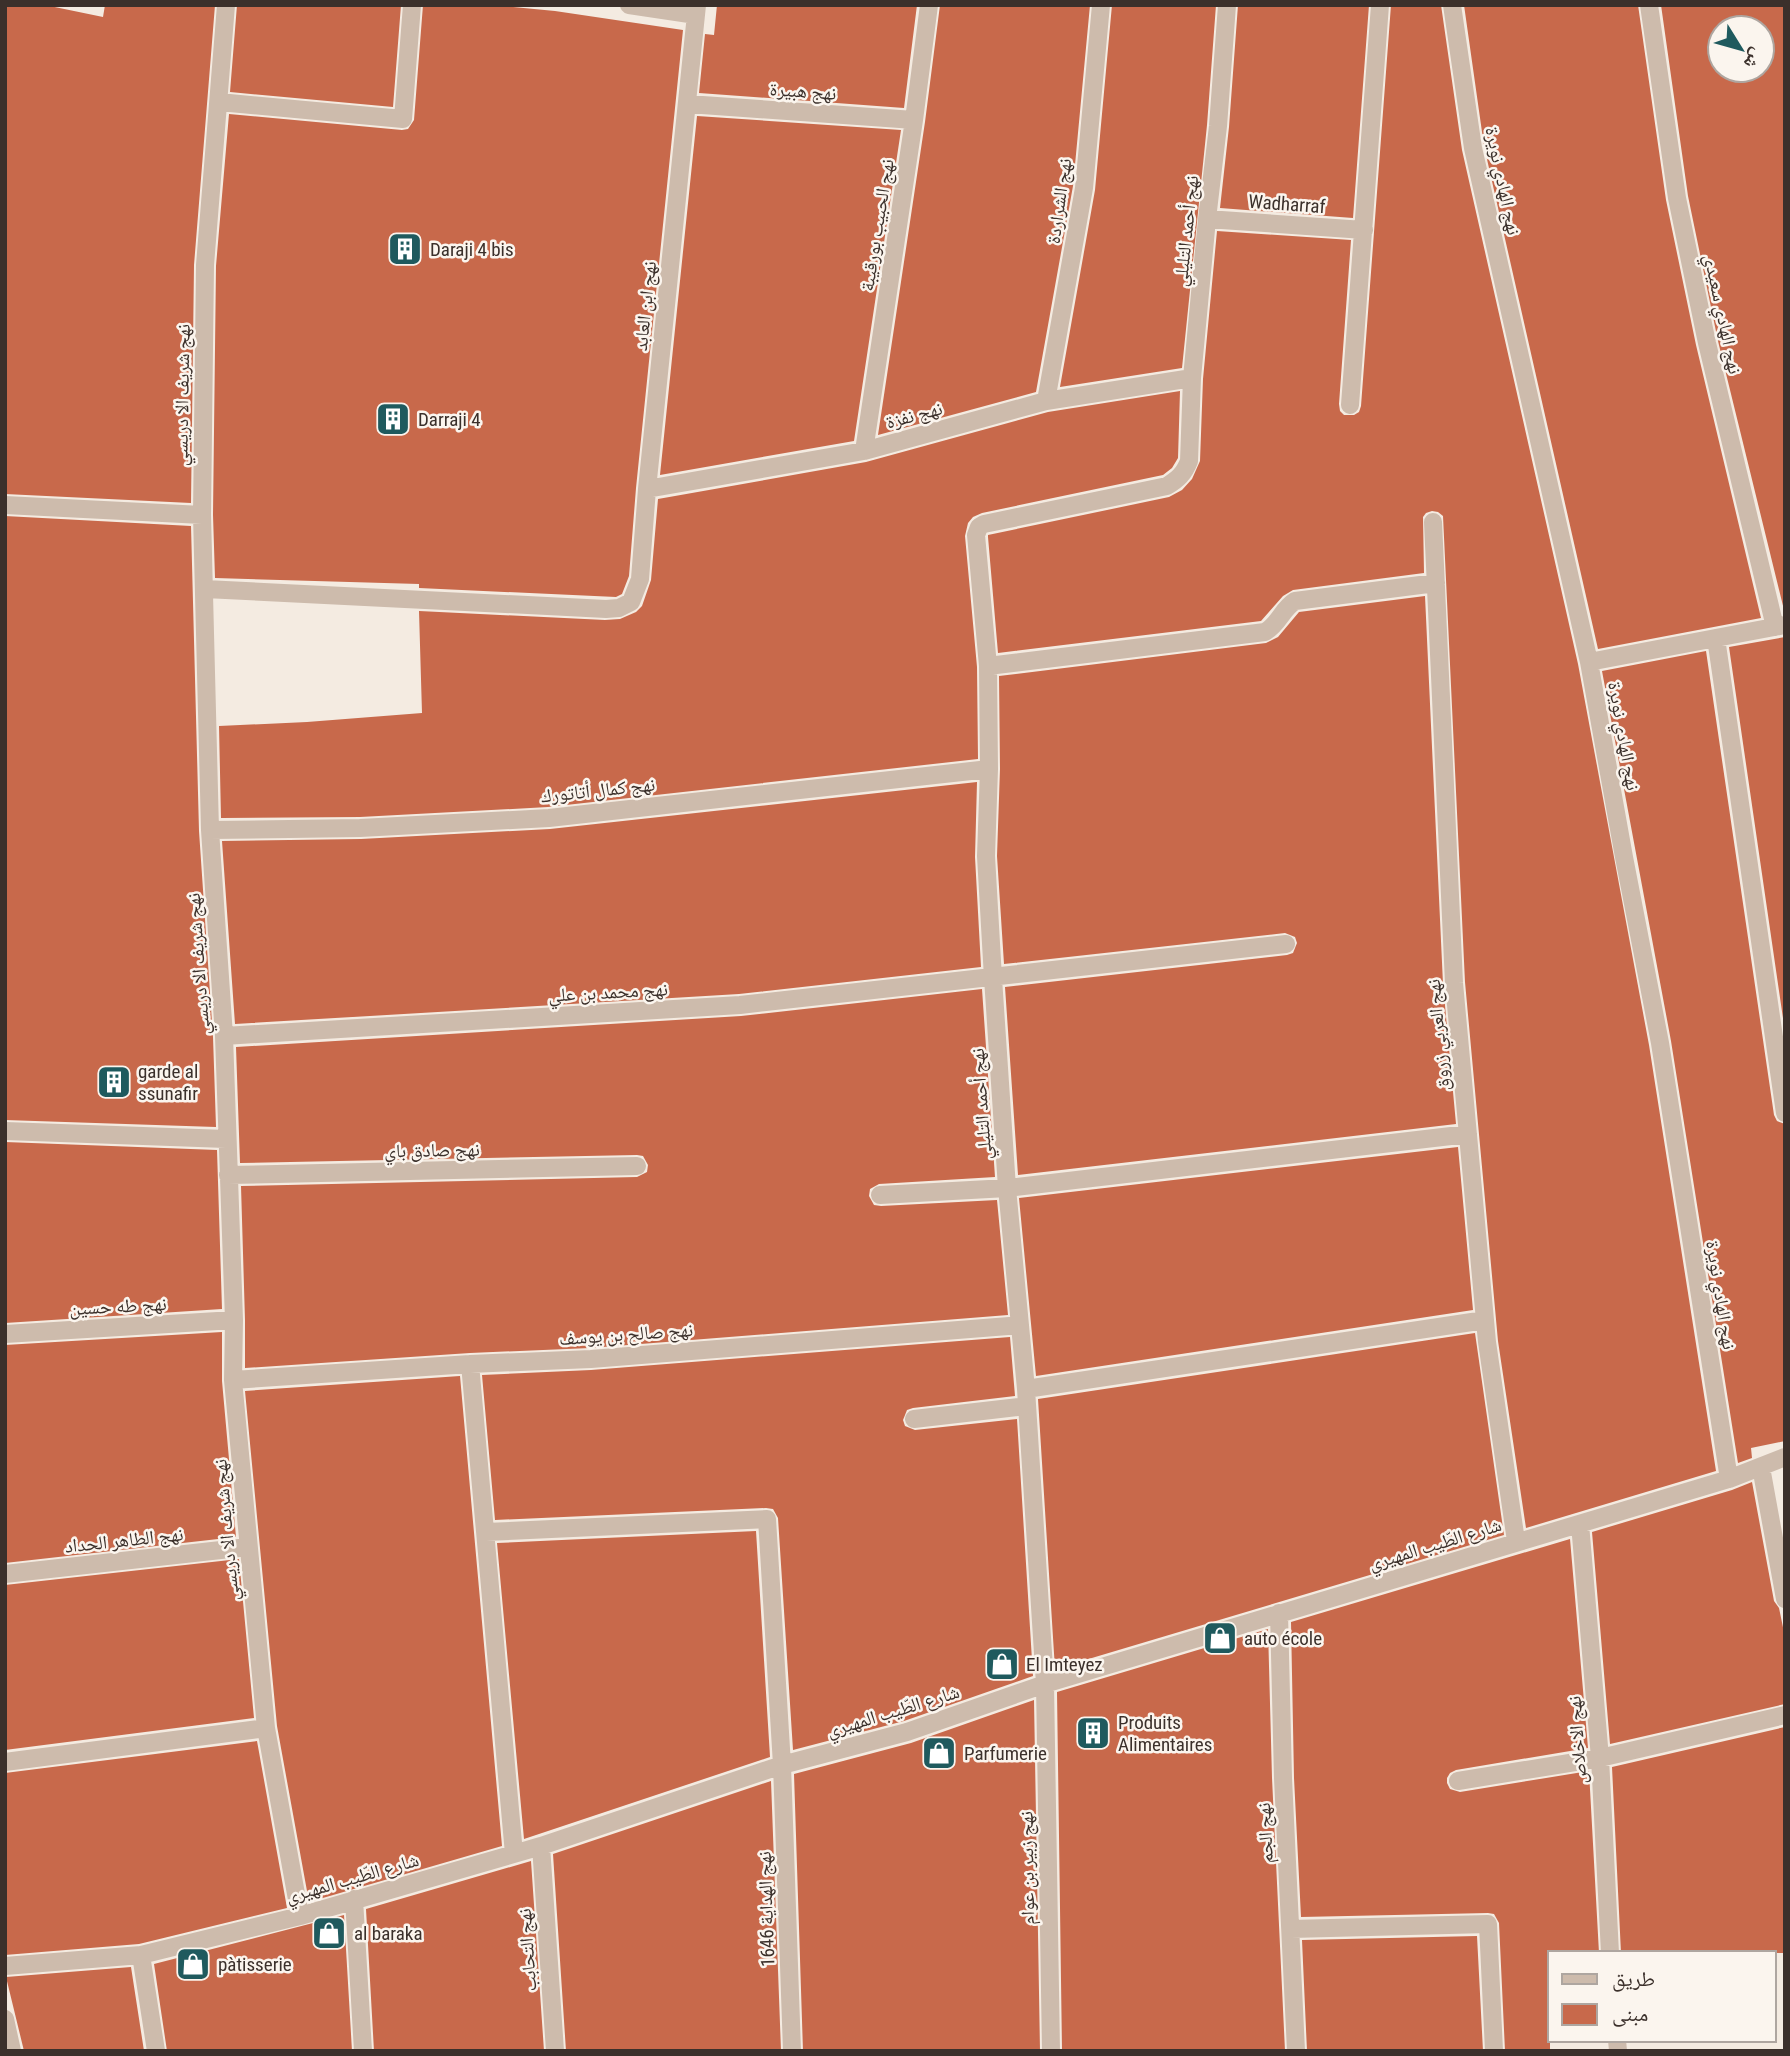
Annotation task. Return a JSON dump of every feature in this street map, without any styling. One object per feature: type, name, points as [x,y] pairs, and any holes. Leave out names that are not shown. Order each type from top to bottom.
[{"type":"street","name":"نهج شريف الا دريسي","points":[[226,5],[205,265],[202,515],[210,830],[224,1036],[234,1320],[233,1380],[266,1728],[300,1916]]},
{"type":"street","points":[[219,103],[403,119],[412,5]]},
{"type":"street","points":[[629,5],[697,10]]},
{"type":"street","name":"نهج الحبيب بورقيبة","points":[[864,451],[929,5]]},
{"type":"street","name":"نهج الشراردة","points":[[1046,401],[1084,188],[1101,5]]},
{"type":"street","name":"نهج أحمد التليلي","points":[[1045,1684],[1026,1397],[1007,1188],[993,978],[986,856],[988,666],[975,545],[977,531],[984,524],[1167,486],[1185,472],[1189,461],[1192,378],[1218,126],[1227,5]]},
{"type":"street","points":[[1350,405],[1380,5]]},
{"type":"street","name":"نهج الهادي نويرة","points":[[1452,5],[1473,148],[1590,662],[1660,1043],[1729,1479]]},
{"type":"street","name":"نهج الهادي سعيدي","points":[[1650,5],[1677,198],[1707,343],[1780,626]]},
{"type":"street","name":"نهج ابن العابد","points":[[205,589],[607,609],[626,606],[635,596],[640,579],[697,10]]},
{"type":"street","name":"نهج هبيرة","points":[[688,104],[914,120]]},
{"type":"street","name":"Wadharraf","points":[[1207,219],[1364,230]]},
{"type":"street","name":"نهج نفزة","points":[[647,489],[864,451],[1046,401],[1192,378]]},
{"type":"street","points":[[5,505],[202,515]]},
{"type":"street","name":"نهج العربي زروق","points":[[1433,522],[1454,983],[1487,1342],[1516,1541]]},
{"type":"street","points":[[988,666],[1265,632],[1275,625],[1284,610],[1295,601],[1436,583]]},
{"type":"street","points":[[1590,662],[1780,626]]},
{"type":"street","points":[[1716,638],[1785,1113]]},
{"type":"street","name":"نهج كمال أتاتورك","points":[[210,830],[360,828],[549,818],[989,769]]},
{"type":"street","name":"نهج محمد بن علي","points":[[224,1036],[740,1005],[1286,944]]},
{"type":"street","points":[[5,1131],[226,1139]]},
{"type":"street","points":[[880,1195],[1007,1188],[1468,1133]]},
{"type":"street","name":"نهج صادق باي","points":[[228,1175],[637,1166]]},
{"type":"street","name":"نهج طه حسين","points":[[5,1335],[234,1320]]},
{"type":"street","points":[[914,1419],[1026,1397],[1485,1320]]},
{"type":"street","name":"نهج صالح بن يوسف","points":[[233,1380],[591,1359],[1020,1325]]},
{"type":"street","points":[[470,1364],[514,1854]]},
{"type":"street","points":[[1776,1463],[1785,1600]]},
{"type":"street","name":"شارع الطّيب المهيري","points":[[5,1966],[141,1955],[300,1916],[541,1846],[782,1765],[907,1732],[1045,1684],[1776,1463]]},
{"type":"street","points":[[486,1532],[767,1519],[782,1765]]},
{"type":"street","name":"نهج الاخلاص","points":[[1580,1524],[1601,1758],[1610,1951]]},
{"type":"street","name":"نهج الطاهر الحداد","points":[[5,1574],[248,1547]]},
{"type":"street","name":"نهج الجم","points":[[1279,1614],[1296,2051]]},
{"type":"street","name":"نهج زبير بن عوام","points":[[1045,1684],[1051,2051]]},
{"type":"street","points":[[1458,1782],[1601,1758],[1785,1714]]},
{"type":"street","points":[[5,1762],[266,1728]]},
{"type":"street","name":"نهج الهداية 1646","points":[[782,1765],[792,2051]]},
{"type":"street","name":"نهج التحابب","points":[[541,1846],[555,2051]]},
{"type":"street","points":[[354,1899],[363,2051]]},
{"type":"street","points":[[1291,1929],[1488,1924],[1494,2051]]},
{"type":"street","points":[[141,1955],[156,2051]]},
{"type":"street","points":[[5,2018],[12,2051]]},
{"type":"building","points":[[5,5],[45,5],[103,17],[105,5],[215,5],[194,265],[191,503],[5,494]]},
{"type":"building","points":[[237,5],[401,5],[393,107],[230,92]]},
{"type":"building","points":[[423,5],[494,5],[683,30],[629,576],[622,594],[616,597],[419,588],[419,584],[215,578],[213,515],[216,266],[229,114],[408,129],[414,120]]},
{"type":"building","points":[[717,5],[917,5],[904,108],[699,93],[705,34],[714,35]]},
{"type":"building","points":[[940,5],[1090,5],[1073,186],[1036,392],[878,435],[925,122]]},
{"type":"building","points":[[1112,5],[1216,5],[1207,125],[1182,368],[1060,387],[1095,190]]},
{"type":"building","points":[[1238,5],[1369,5],[1353,218],[1220,208]]},
{"type":"building","points":[[1391,5],[1441,5],[1462,150],[1578,664],[1649,1045],[1716,1471],[1526,1528],[1498,1341],[1465,982],[1443,516],[1432,511],[1423,517],[1424,573],[1293,590],[1283,596],[1261,621],[998,653],[988,535],[1169,497],[1182,490],[1192,479],[1200,461],[1203,379],[1217,231],[1351,240],[1339,404],[1344,415],[1359,412]]},
{"type":"building","points":[[1464,5],[1638,5],[1666,200],[1696,345],[1761,618],[1598,649],[1484,146]]},
{"type":"building","points":[[1661,5],[1785,5],[1785,614],[1718,341],[1688,196]]},
{"type":"building","points":[[697,116],[901,130],[854,441],[660,475]]},
{"type":"building","points":[[1180,391],[1178,458],[1172,468],[1163,475],[982,513],[968,523],[965,536],[977,667],[978,759],[548,807],[360,817],[221,818],[219,726],[422,713],[419,611],[605,620],[620,619],[636,612],[642,606],[651,580],[658,499],[866,462],[1048,412]]},
{"type":"building","points":[[5,516],[191,526],[199,831],[213,1037],[216,1127],[5,1120]]},
{"type":"building","points":[[1425,596],[1443,984],[1456,1124],[1018,1175],[1005,987],[1287,955],[1293,953],[1297,943],[1295,937],[1285,933],[1004,964],[997,856],[999,676],[1266,643],[1278,637],[1299,612]]},
{"type":"building","points":[[1785,637],[1785,1032],[1729,647]]},
{"type":"building","points":[[1706,651],[1774,1115],[1777,1121],[1785,1124],[1785,1441],[1751,1448],[1752,1458],[1738,1463],[1671,1041],[1602,671]]},
{"type":"building","points":[[977,782],[975,857],[981,967],[739,994],[235,1024],[222,841],[361,839],[550,829]]},
{"type":"building","points":[[982,989],[995,1177],[879,1184],[870,1189],[869,1196],[874,1205],[881,1206],[997,1200],[1008,1315],[590,1348],[245,1368],[241,1186],[637,1177],[647,1172],[648,1165],[643,1156],[637,1155],[240,1163],[236,1047],[741,1016]]},
{"type":"building","points":[[5,1142],[217,1150],[222,1309],[5,1323]]},
{"type":"building","points":[[1458,1147],[1473,1310],[1036,1376],[1019,1198]]},
{"type":"building","points":[[222,1332],[222,1381],[236,1537],[5,1563],[5,1345]]},
{"type":"building","points":[[1475,1333],[1504,1535],[1055,1669],[1038,1399]]},
{"type":"building","points":[[1010,1337],[1015,1396],[913,1408],[907,1410],[903,1420],[905,1426],[915,1430],[1017,1419],[1033,1676],[904,1721],[793,1750],[778,1518],[773,1509],[495,1520],[482,1375],[591,1370]]},
{"type":"building","points":[[460,1376],[502,1846],[309,1902],[277,1726],[245,1391]]},
{"type":"building","points":[[1752,1482],[1774,1601],[1779,1608],[1785,1637],[1785,1704],[1610,1744],[1592,1532]]},
{"type":"building","points":[[756,1531],[770,1757],[524,1839],[497,1543]]},
{"type":"building","points":[[1570,1539],[1588,1748],[1456,1770],[1447,1778],[1450,1789],[1460,1792],[1589,1771],[1599,1951],[1548,1951],[1550,2051],[1505,2051],[1499,1923],[1494,1914],[1301,1917],[1294,1778],[1291,1622]]},
{"type":"building","points":[[239,1559],[254,1718],[5,1750],[5,1585]]},
{"type":"building","points":[[1268,1629],[1285,2051],[1062,2051],[1057,1692]]},
{"type":"building","points":[[1034,1700],[1040,2051],[803,2051],[794,1774],[911,1743]]},
{"type":"building","points":[[1785,1727],[1785,1953],[1621,1951],[1612,1767]]},
{"type":"building","points":[[257,1741],[287,1908],[139,1944],[5,1955],[5,1773]]},
{"type":"building","points":[[771,1781],[781,2051],[566,2051],[553,1854]]},
{"type":"building","points":[[531,1861],[544,2051],[374,2051],[366,1909]]},
{"type":"building","points":[[344,1915],[352,2051],[167,2051],[154,1964]]},
{"type":"building","points":[[1477,1936],[1483,2051],[1307,2051],[1302,1940]]},
{"type":"building","points":[[131,1967],[144,2051],[24,2051],[6,1977]]},
{"type":"place","name":"Daraji 4 bis","points":[[405,249]]},
{"type":"place","name":"Darraji 4","points":[[393,419]]},
{"type":"place","name":"garde al ssunafir","points":[[114,1082]]},
{"type":"place","name":"auto école","points":[[1220,1638]]},
{"type":"place","name":"El Imteyez","points":[[1002,1664]]},
{"type":"place","name":"Produits Alimentaires","points":[[1093,1733]]},
{"type":"place","name":"Parfumerie","points":[[939,1753]]},
{"type":"place","name":"al baraka","points":[[329,1933]]},
{"type":"place","name":"pàtisserie","points":[[193,1964]]}]
